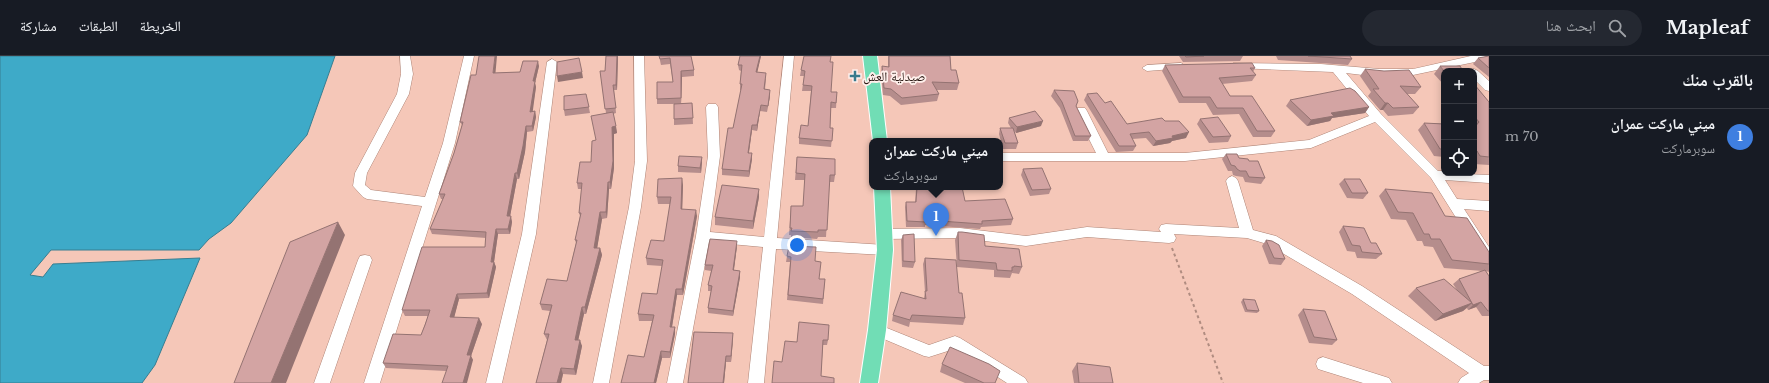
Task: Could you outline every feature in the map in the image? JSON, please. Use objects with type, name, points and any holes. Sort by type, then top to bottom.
[{"type":"main road","points":[[870,56],[882,138]]},
{"type":"main road","points":[[869,383],[877,330],[885,242],[882,190]]},
{"type":"street","points":[[405,56],[408,74],[404,94],[361,173],[359,186],[367,194],[429,202]]},
{"type":"street","points":[[372,383],[449,143],[469,56]]},
{"type":"street","points":[[600,383],[635,207],[641,161],[639,56]]},
{"type":"street","points":[[756,383],[789,56]]},
{"type":"street","points":[[1315,56],[1321,68]]},
{"type":"street","points":[[1227,65],[1321,68],[1379,72],[1413,72],[1487,56]]},
{"type":"street","points":[[494,383],[529,234],[552,62]]},
{"type":"street","points":[[1461,62],[1468,68]]},
{"type":"street","points":[[1147,68],[1191,66]]},
{"type":"street","points":[[1337,69],[1377,117],[1435,175],[1489,258]]},
{"type":"street","points":[[1477,76],[1489,86]]},
{"type":"street","points":[[675,383],[703,236],[714,156],[712,107]]},
{"type":"street","points":[[1081,111],[1104,157]]},
{"type":"street","points":[[1003,157],[1185,157],[1311,144],[1377,117]]},
{"type":"street","points":[[1435,175],[1489,179]]},
{"type":"street","points":[[1232,181],[1247,233]]},
{"type":"street","points":[[1452,203],[1489,206]]},
{"type":"street","points":[[703,236],[770,243],[885,242],[960,233],[1026,241],[1087,232],[1169,238],[1166,229],[1247,233],[1271,240],[1357,290],[1486,373]]},
{"type":"street","points":[[322,383],[365,260]]},
{"type":"street","points":[[877,330],[929,351],[955,342],[1020,383]]},
{"type":"street","points":[[1323,364],[1384,383]]},
{"type":"street","points":[[1466,383],[1486,373]]},
{"type":"path","points":[[1169,238],[1181,275],[1223,383]]},
{"type":"water","points":[[0,56],[335,56],[307,135],[231,223],[209,239],[199,250],[51,250],[30,275],[43,277],[53,264],[200,258],[155,365],[142,383],[0,383]]},
{"type":"building","points":[[479,56],[495,56],[493,73],[520,72],[523,61],[538,61],[533,81],[535,81],[530,112],[535,111],[532,126],[526,126],[517,173],[515,173],[507,216],[511,216],[508,229],[496,229],[491,262],[494,262],[487,293],[457,294],[450,317],[479,318],[467,355],[471,355],[463,383],[442,383],[448,366],[383,363],[393,334],[421,335],[425,325],[430,310],[402,310],[422,247],[485,247],[486,232],[430,229],[445,194],[439,194],[454,153],[463,122],[460,122],[471,75],[476,75]]},
{"type":"building","points":[[606,56],[617,56],[616,85],[613,85],[616,108],[605,109],[600,71],[605,71]]},
{"type":"building","points":[[659,56],[691,56],[694,70],[681,71],[681,98],[657,99],[657,82],[673,82],[670,58],[660,59]]},
{"type":"building","points":[[740,56],[760,56],[756,72],[766,73],[764,89],[770,90],[768,106],[761,105],[757,125],[752,125],[748,153],[752,153],[749,171],[722,169],[728,128],[733,128],[742,84],[740,84],[742,65],[738,65]]},
{"type":"building","points":[[804,56],[831,56],[830,62],[833,62],[831,92],[837,92],[836,103],[831,102],[830,128],[833,128],[832,141],[799,138],[801,125],[808,126],[812,86],[803,85],[805,71],[801,70]]},
{"type":"building","points":[[889,56],[950,56],[951,70],[956,70],[959,83],[932,82],[939,94],[902,98],[891,89],[884,88],[882,66],[889,67]]},
{"type":"building","points":[[1308,56],[1350,56],[1352,59]]},
{"type":"building","points":[[1489,56],[1489,68],[1478,58]]},
{"type":"building","points":[[579,58],[582,72],[557,76],[557,62]]},
{"type":"building","points":[[1252,63],[1255,68],[1250,68],[1256,75],[1219,78],[1230,96],[1252,96],[1275,131],[1257,131],[1243,108],[1217,108],[1210,97],[1183,97],[1165,65]]},
{"type":"building","points":[[1440,66],[1460,66],[1461,68],[1442,68]]},
{"type":"building","points":[[1365,69],[1384,71],[1409,70],[1421,87],[1400,86],[1419,107],[1393,108],[1388,103],[1385,103],[1373,89],[1379,89]]},
{"type":"building","points":[[1350,88],[1355,91],[1369,107],[1331,113],[1334,116],[1311,120],[1290,100]]},
{"type":"building","points":[[1477,88],[1489,102],[1489,157],[1480,156],[1477,151],[1477,124],[1479,122],[1477,120]]},
{"type":"building","points":[[1054,90],[1074,91],[1078,101],[1076,106],[1091,136],[1075,136],[1062,102]]},
{"type":"building","points":[[1097,93],[1105,103],[1111,101],[1127,124],[1162,118],[1165,121],[1179,121],[1189,132],[1172,136],[1173,138],[1156,141],[1149,132],[1130,134],[1136,146],[1119,146],[1087,94]]},
{"type":"building","points":[[586,94],[589,107],[564,110],[564,96]]},
{"type":"building","points":[[692,103],[693,118],[674,119],[674,104]]},
{"type":"building","points":[[1035,111],[1043,121],[1017,127],[1009,118]]},
{"type":"building","points":[[613,112],[616,126],[612,127],[613,161],[610,182],[608,182],[606,212],[600,212],[594,248],[600,248],[585,307],[582,307],[575,340],[580,340],[574,369],[561,368],[557,383],[536,383],[549,334],[544,334],[552,305],[540,304],[547,279],[567,281],[577,240],[575,240],[581,213],[579,213],[582,183],[577,183],[580,162],[591,162],[592,141],[596,140],[591,116]]},
{"type":"building","points":[[1218,117],[1231,136],[1213,137],[1200,119]]},
{"type":"building","points":[[1424,123],[1441,124],[1440,149]]},
{"type":"building","points":[[1000,128],[1013,128],[1018,143],[1005,143]]},
{"type":"building","points":[[1226,154],[1237,154],[1239,158],[1248,159],[1249,161],[1258,161],[1265,178],[1249,177],[1246,171],[1240,171],[1235,166],[1231,165]]},
{"type":"building","points":[[679,156],[702,157],[700,168],[678,166]]},
{"type":"building","points":[[797,157],[835,159],[835,175],[830,175],[827,230],[818,230],[818,232],[791,231],[791,206],[803,206],[805,174],[796,173]]},
{"type":"building","points":[[1042,168],[1051,189],[1032,190],[1023,169]]},
{"type":"building","points":[[682,178],[681,209],[696,210],[682,289],[676,289],[670,327],[675,327],[670,352],[661,351],[654,383],[621,383],[628,355],[644,357],[654,315],[638,314],[642,293],[657,294],[663,260],[646,258],[651,240],[664,241],[671,197],[657,197],[658,179]]},
{"type":"building","points":[[1344,179],[1360,179],[1368,193],[1352,193]]},
{"type":"building","points":[[722,185],[759,189],[753,221],[715,217]]},
{"type":"building","points":[[1385,189],[1432,193],[1445,216],[1467,218],[1489,252],[1489,264],[1452,260],[1440,239],[1431,239],[1429,234],[1424,234],[1413,213],[1398,212]]},
{"type":"building","points":[[917,190],[963,190],[965,201],[1005,199],[1013,219],[982,221],[982,224],[926,220],[926,222],[907,221],[906,202],[916,202]]},
{"type":"building","points":[[338,222],[271,383],[234,383],[290,242]]},
{"type":"building","points":[[1343,226],[1364,228],[1371,243],[1376,243],[1382,254],[1362,252],[1360,246],[1352,245]]},
{"type":"building","points":[[958,232],[984,235],[985,246],[1019,249],[1022,267],[1014,266],[1012,267],[1012,271],[997,270],[996,263],[959,260]]},
{"type":"building","points":[[914,234],[915,262],[903,261],[903,235]]},
{"type":"building","points":[[710,239],[737,241],[733,270],[740,271],[733,311],[708,308],[712,286],[708,285],[713,265],[705,265]]},
{"type":"building","points":[[1266,240],[1272,241],[1279,245],[1285,259],[1274,258]]},
{"type":"building","points":[[789,246],[816,247],[815,261],[821,262],[819,279],[825,279],[823,299],[788,295],[791,257],[787,256]]},
{"type":"building","points":[[925,258],[956,260],[959,293],[962,293],[965,318],[912,315],[910,320],[893,315],[901,292],[926,299]]},
{"type":"building","points":[[1485,270],[1489,276],[1489,311],[1481,302],[1473,305],[1459,279]]},
{"type":"building","points":[[1444,279],[1472,303],[1443,314],[1416,288]]},
{"type":"building","points":[[1243,299],[1255,300],[1259,311],[1247,310]]},
{"type":"building","points":[[1303,309],[1325,311],[1337,340],[1314,337]]},
{"type":"building","points":[[799,322],[829,325],[828,340],[823,340],[821,376],[834,378],[834,383],[772,383],[774,361],[782,362],[785,341],[797,342]]},
{"type":"building","points":[[694,332],[733,333],[731,356],[726,356],[723,383],[688,383]]},
{"type":"building","points":[[950,347],[989,364],[1000,371],[995,383],[984,383],[942,364]]},
{"type":"building","points":[[1077,363],[1110,367],[1113,383],[1079,383]]},
{"type":"place","name":"صيدلية العش","points":[[855,76]]},
{"type":"place","name":"ميني ماركت عمران","points":[[936,236]]}]
